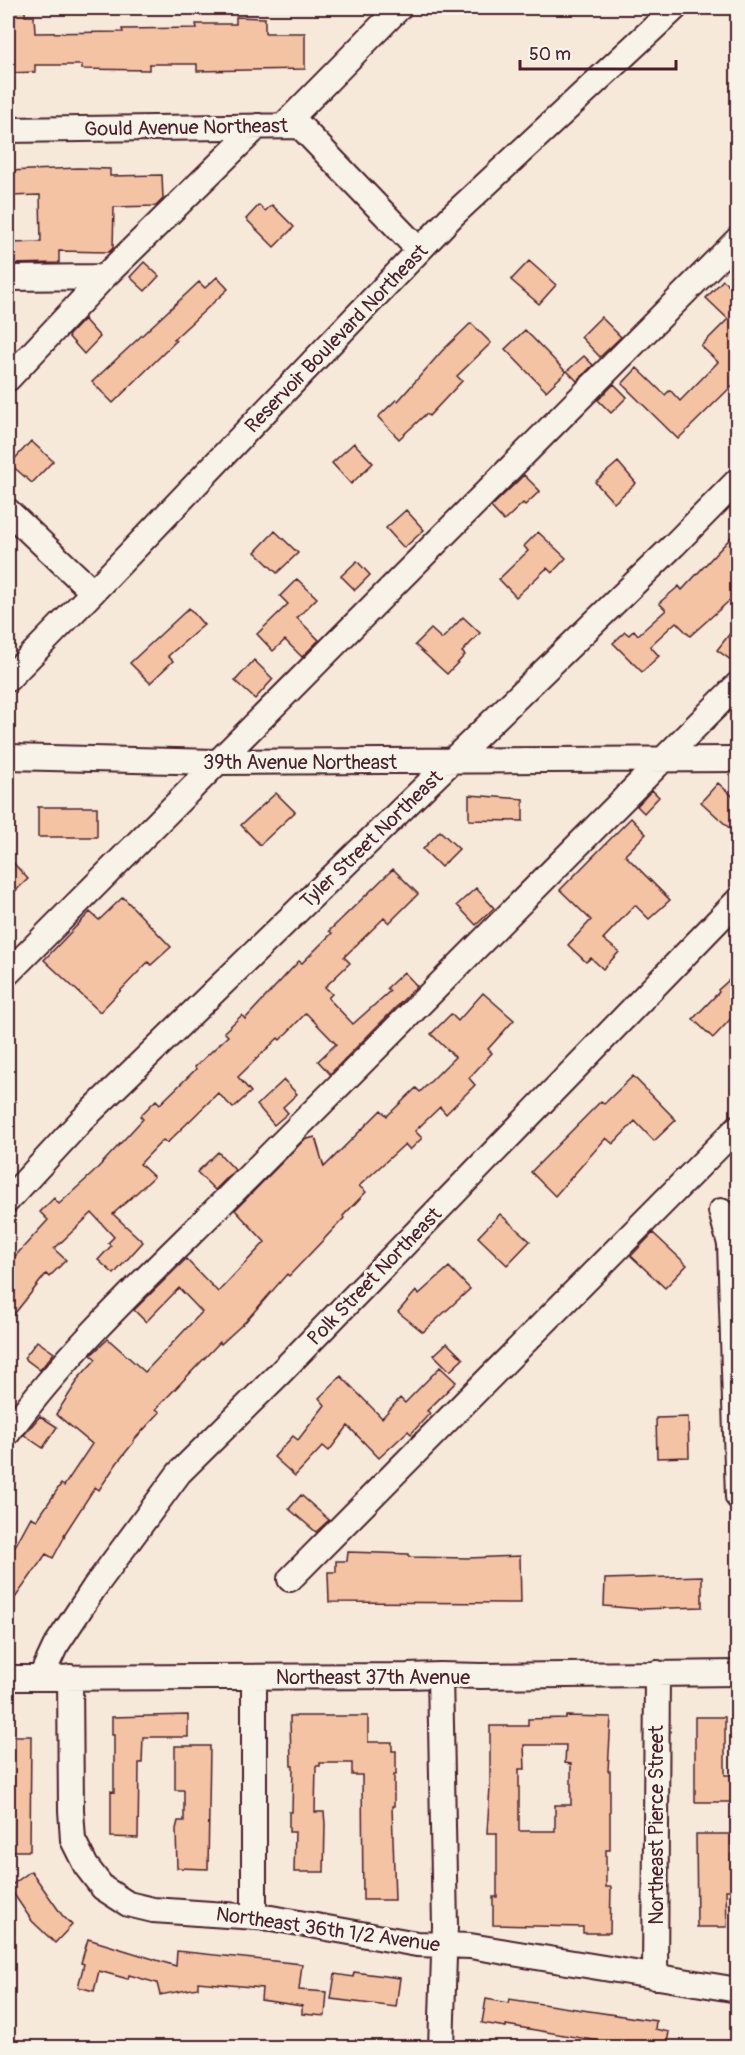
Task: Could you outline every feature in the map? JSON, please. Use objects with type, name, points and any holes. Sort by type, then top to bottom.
[{"type":"street","points":[[283,126],[399,8]]},
{"type":"street","name":"Reservoir Boulevard Northeast","points":[[8,679],[461,207],[675,8]]},
{"type":"street","points":[[8,379],[104,277],[258,126]]},
{"type":"street","name":"Gould Avenue Northeast","points":[[8,130],[300,126],[419,250]]},
{"type":"street","points":[[8,973],[738,239]]},
{"type":"street","points":[[8,278],[104,277]]},
{"type":"street","name":"Tyler Street Northeast","points":[[8,1200],[90,1113],[738,480]]},
{"type":"street","points":[[8,511],[93,592]]},
{"type":"street","points":[[8,1433],[35,1398],[141,1283],[738,684]]},
{"type":"street","name":"39th Avenue Northeast","points":[[8,758],[217,762],[738,759]]},
{"type":"street","name":"Polk Street Northeast","points":[[41,1677],[55,1647],[93,1588],[179,1473],[289,1364],[738,900]]},
{"type":"street","points":[[290,1580],[738,1126]]},
{"type":"street","points":[[721,1211],[730,1244],[738,1497]]},
{"type":"street","name":"Northeast Pierce Street","points":[[655,1977],[657,1673]]},
{"type":"street","name":"Northeast 37th Avenue","points":[[8,1678],[738,1673]]},
{"type":"street","points":[[440,1675],[444,1945],[441,2048]]},
{"type":"street","name":"Northeast 36th 1/2 Avenue","points":[[70,1677],[73,1840],[86,1866],[103,1888],[128,1904],[153,1910],[254,1916],[417,1944],[470,1946],[738,1990]]},
{"type":"street","points":[[254,1677],[254,1916]]},
{"type":"building","points":[[8,8],[25,8],[25,16],[34,16],[35,33],[197,28],[196,24],[236,24],[236,17],[265,18],[265,33],[305,33],[305,69],[197,71],[197,64],[149,64],[149,70],[82,69],[82,65],[35,65],[35,72],[8,73]]},
{"type":"building","points":[[110,169],[110,176],[162,175],[163,199],[156,206],[114,207],[113,248],[109,252],[59,251],[59,263],[8,264],[8,243],[41,242],[40,195],[8,196],[8,171]]},
{"type":"building","points":[[259,205],[265,211],[272,205],[294,227],[274,247],[246,219]]},
{"type":"building","points":[[529,261],[556,285],[539,304],[511,280]]},
{"type":"building","points":[[144,262],[159,276],[145,291],[130,277]]},
{"type":"building","points":[[217,277],[228,289],[174,339],[176,341],[113,403],[92,382],[199,282],[205,288]]},
{"type":"building","points":[[723,280],[738,293],[738,380],[678,439],[622,384],[637,368],[665,395],[670,390],[680,401],[718,362],[701,346],[728,319],[706,298]]},
{"type":"building","points":[[601,317],[621,337],[600,357],[581,337]]},
{"type":"building","points":[[84,319],[100,337],[84,354],[68,336]]},
{"type":"building","points":[[471,323],[491,343],[457,376],[462,381],[429,416],[426,414],[399,439],[378,417],[396,400],[398,401],[442,351]]},
{"type":"building","points":[[525,330],[566,372],[546,391],[505,349]]},
{"type":"building","points":[[584,356],[593,365],[577,381],[567,371]]},
{"type":"building","points":[[614,384],[627,397],[611,413],[598,400]]},
{"type":"building","points":[[31,441],[53,461],[32,483],[10,464]]},
{"type":"building","points":[[354,443],[373,463],[351,484],[332,463]]},
{"type":"building","points":[[618,462],[636,483],[614,503],[595,482]]},
{"type":"building","points":[[524,475],[540,491],[504,521],[491,507]]},
{"type":"building","points":[[406,510],[424,530],[404,548],[386,528]]},
{"type":"building","points":[[738,530],[738,593],[690,636],[676,622],[650,646],[659,656],[642,672],[613,643],[625,632],[629,635],[634,630],[638,635],[666,610],[659,603],[679,586],[682,590]]},
{"type":"building","points":[[275,531],[298,553],[277,573],[255,552]]},
{"type":"building","points":[[538,532],[566,558],[552,573],[547,568],[516,597],[499,579],[528,551],[524,546]]},
{"type":"building","points":[[357,561],[370,575],[355,590],[341,576]]},
{"type":"building","points":[[297,579],[317,598],[297,618],[319,640],[302,657],[285,640],[273,651],[257,634],[288,604],[280,596]]},
{"type":"building","points":[[189,608],[204,625],[168,656],[173,661],[150,683],[130,663]]},
{"type":"building","points":[[463,617],[480,633],[462,652],[465,655],[447,674],[415,645],[431,629],[442,639]]},
{"type":"building","points":[[738,623],[738,665],[717,650]]},
{"type":"building","points":[[254,660],[273,679],[255,699],[235,681]]},
{"type":"building","points":[[718,783],[738,801],[738,836],[701,802]]},
{"type":"building","points":[[652,790],[659,797],[644,813],[637,806]]},
{"type":"building","points":[[276,793],[295,812],[260,845],[241,825]]},
{"type":"building","points":[[469,795],[523,799],[523,821],[469,820]]},
{"type":"building","points":[[38,807],[97,807],[97,837],[38,837]]},
{"type":"building","points":[[631,818],[646,834],[625,855],[670,900],[649,919],[635,905],[603,939],[619,952],[603,969],[591,958],[586,962],[568,945],[591,920],[560,890]]},
{"type":"building","points":[[440,831],[459,849],[441,867],[423,849]]},
{"type":"building","points":[[8,857],[28,879],[8,898]]},
{"type":"building","points":[[393,869],[418,894],[389,923],[384,918],[344,957],[350,963],[325,987],[332,994],[328,998],[353,1024],[390,991],[387,988],[404,972],[417,986],[330,1074],[318,1061],[336,1044],[306,1013],[280,1040],[278,1038],[238,1077],[251,1092],[233,1108],[218,1093],[167,1143],[163,1140],[140,1164],[154,1177],[113,1214],[143,1242],[114,1274],[98,1260],[111,1246],[108,1243],[114,1237],[92,1213],[54,1249],[66,1260],[49,1277],[46,1274],[8,1322],[8,1264],[48,1220],[40,1212],[54,1198],[59,1204],[93,1173],[143,1119],[140,1116],[156,1100],[160,1104],[196,1069],[195,1067],[228,1036],[224,1032],[242,1015],[245,1019],[299,961],[302,963],[332,933],[329,931]]},
{"type":"building","points":[[476,888],[494,908],[476,925],[457,905]]},
{"type":"building","points":[[123,897],[171,947],[151,965],[148,962],[100,1012],[44,960],[90,912],[99,920]]},
{"type":"building","points":[[738,972],[738,1011],[713,1038],[693,1019],[719,992],[718,990]]},
{"type":"building","points":[[483,993],[514,1020],[488,1049],[492,1053],[469,1078],[475,1085],[446,1114],[440,1107],[415,1131],[422,1138],[410,1150],[405,1144],[359,1186],[366,1192],[343,1216],[344,1218],[289,1276],[287,1274],[246,1321],[221,1344],[220,1342],[156,1409],[160,1412],[133,1441],[99,1490],[95,1487],[64,1535],[53,1558],[46,1554],[8,1608],[8,1543],[14,1548],[31,1517],[37,1520],[61,1484],[64,1486],[92,1444],[56,1414],[76,1381],[96,1359],[91,1355],[108,1339],[145,1372],[202,1312],[179,1288],[146,1322],[134,1310],[186,1259],[218,1292],[265,1242],[235,1210],[304,1140],[315,1137],[324,1167],[381,1110],[387,1116],[416,1088],[420,1092],[455,1057],[431,1034],[451,1014],[458,1021]]},
{"type":"building","points":[[633,1076],[676,1120],[654,1141],[635,1121],[613,1144],[606,1138],[555,1196],[531,1172],[601,1101],[604,1104]]},
{"type":"building","points":[[284,1080],[297,1094],[283,1107],[288,1113],[274,1125],[257,1105]]},
{"type":"building","points":[[218,1152],[235,1170],[215,1190],[197,1172]]},
{"type":"building","points":[[500,1214],[530,1241],[507,1265],[478,1237]]},
{"type":"building","points":[[653,1233],[687,1265],[665,1288],[631,1256]]},
{"type":"building","points":[[449,1267],[470,1289],[423,1332],[398,1312],[416,1291],[419,1294]]},
{"type":"building","points":[[37,1341],[54,1353],[40,1370],[24,1358]]},
{"type":"building","points":[[447,1343],[463,1359],[450,1371],[434,1355]]},
{"type":"building","points":[[440,1367],[456,1382],[427,1411],[430,1413],[411,1434],[408,1431],[379,1458],[348,1426],[329,1451],[323,1446],[295,1476],[274,1457],[293,1436],[298,1440],[325,1405],[319,1398],[341,1376],[382,1418],[400,1398],[405,1403]]},
{"type":"building","points":[[40,1416],[57,1427],[43,1448],[24,1435]]},
{"type":"building","points":[[688,1417],[689,1457],[657,1458],[656,1418]]},
{"type":"building","points":[[301,1495],[329,1520],[316,1532],[289,1509]]},
{"type":"building","points":[[348,1552],[409,1554],[409,1557],[520,1556],[521,1603],[329,1602],[328,1572],[336,1572],[336,1561],[347,1561]]},
{"type":"building","points":[[702,1576],[702,1607],[641,1609],[604,1606],[605,1579]]},
{"type":"building","points":[[188,1715],[188,1737],[143,1737],[142,1763],[139,1763],[138,1838],[111,1837],[111,1791],[114,1792],[112,1717]]},
{"type":"building","points":[[290,1716],[368,1716],[368,1742],[392,1742],[392,1751],[396,1751],[394,1806],[392,1806],[395,1900],[363,1900],[362,1775],[352,1775],[352,1763],[320,1763],[320,1766],[316,1766],[315,1812],[324,1812],[325,1824],[324,1872],[294,1872],[295,1832],[289,1832],[293,1766],[291,1766]]},
{"type":"building","points":[[566,1716],[611,1717],[608,1771],[610,1771],[610,1850],[606,1850],[606,1887],[611,1887],[610,1933],[583,1933],[583,1927],[493,1925],[493,1897],[497,1897],[497,1833],[487,1833],[490,1726],[528,1726],[528,1719],[566,1718]],"holes":[[[524,1745],[566,1745],[565,1763],[571,1764],[571,1805],[555,1805],[555,1831],[519,1831],[519,1769],[525,1769]]]},
{"type":"building","points":[[695,1717],[725,1717],[725,1775],[736,1775],[736,1802],[695,1802]]},
{"type":"building","points":[[8,1736],[31,1736],[30,1851],[8,1851]]},
{"type":"building","points":[[175,1746],[210,1746],[208,1869],[177,1868],[176,1829],[178,1821],[184,1821],[184,1790],[175,1790]]},
{"type":"building","points":[[696,1834],[732,1834],[731,1890],[726,1890],[727,1927],[697,1927]]},
{"type":"building","points":[[31,1871],[62,1915],[72,1925],[55,1943],[32,1921],[9,1887]]},
{"type":"building","points":[[88,1939],[176,1966],[177,1951],[302,1964],[299,1990],[327,1992],[325,2016],[302,2014],[302,2006],[261,2000],[262,1988],[198,1982],[198,1988],[160,1995],[157,1983],[129,1975],[128,1979],[99,1971],[94,1991],[78,1987],[84,1964],[81,1963]]},
{"type":"building","points":[[354,1972],[400,1978],[396,2007],[331,1999],[335,1974],[353,1977]]},
{"type":"building","points":[[486,1999],[508,2003],[509,1999],[656,2021],[655,2029],[669,2032],[666,2048],[598,2048],[599,2041],[482,2023]]}]
